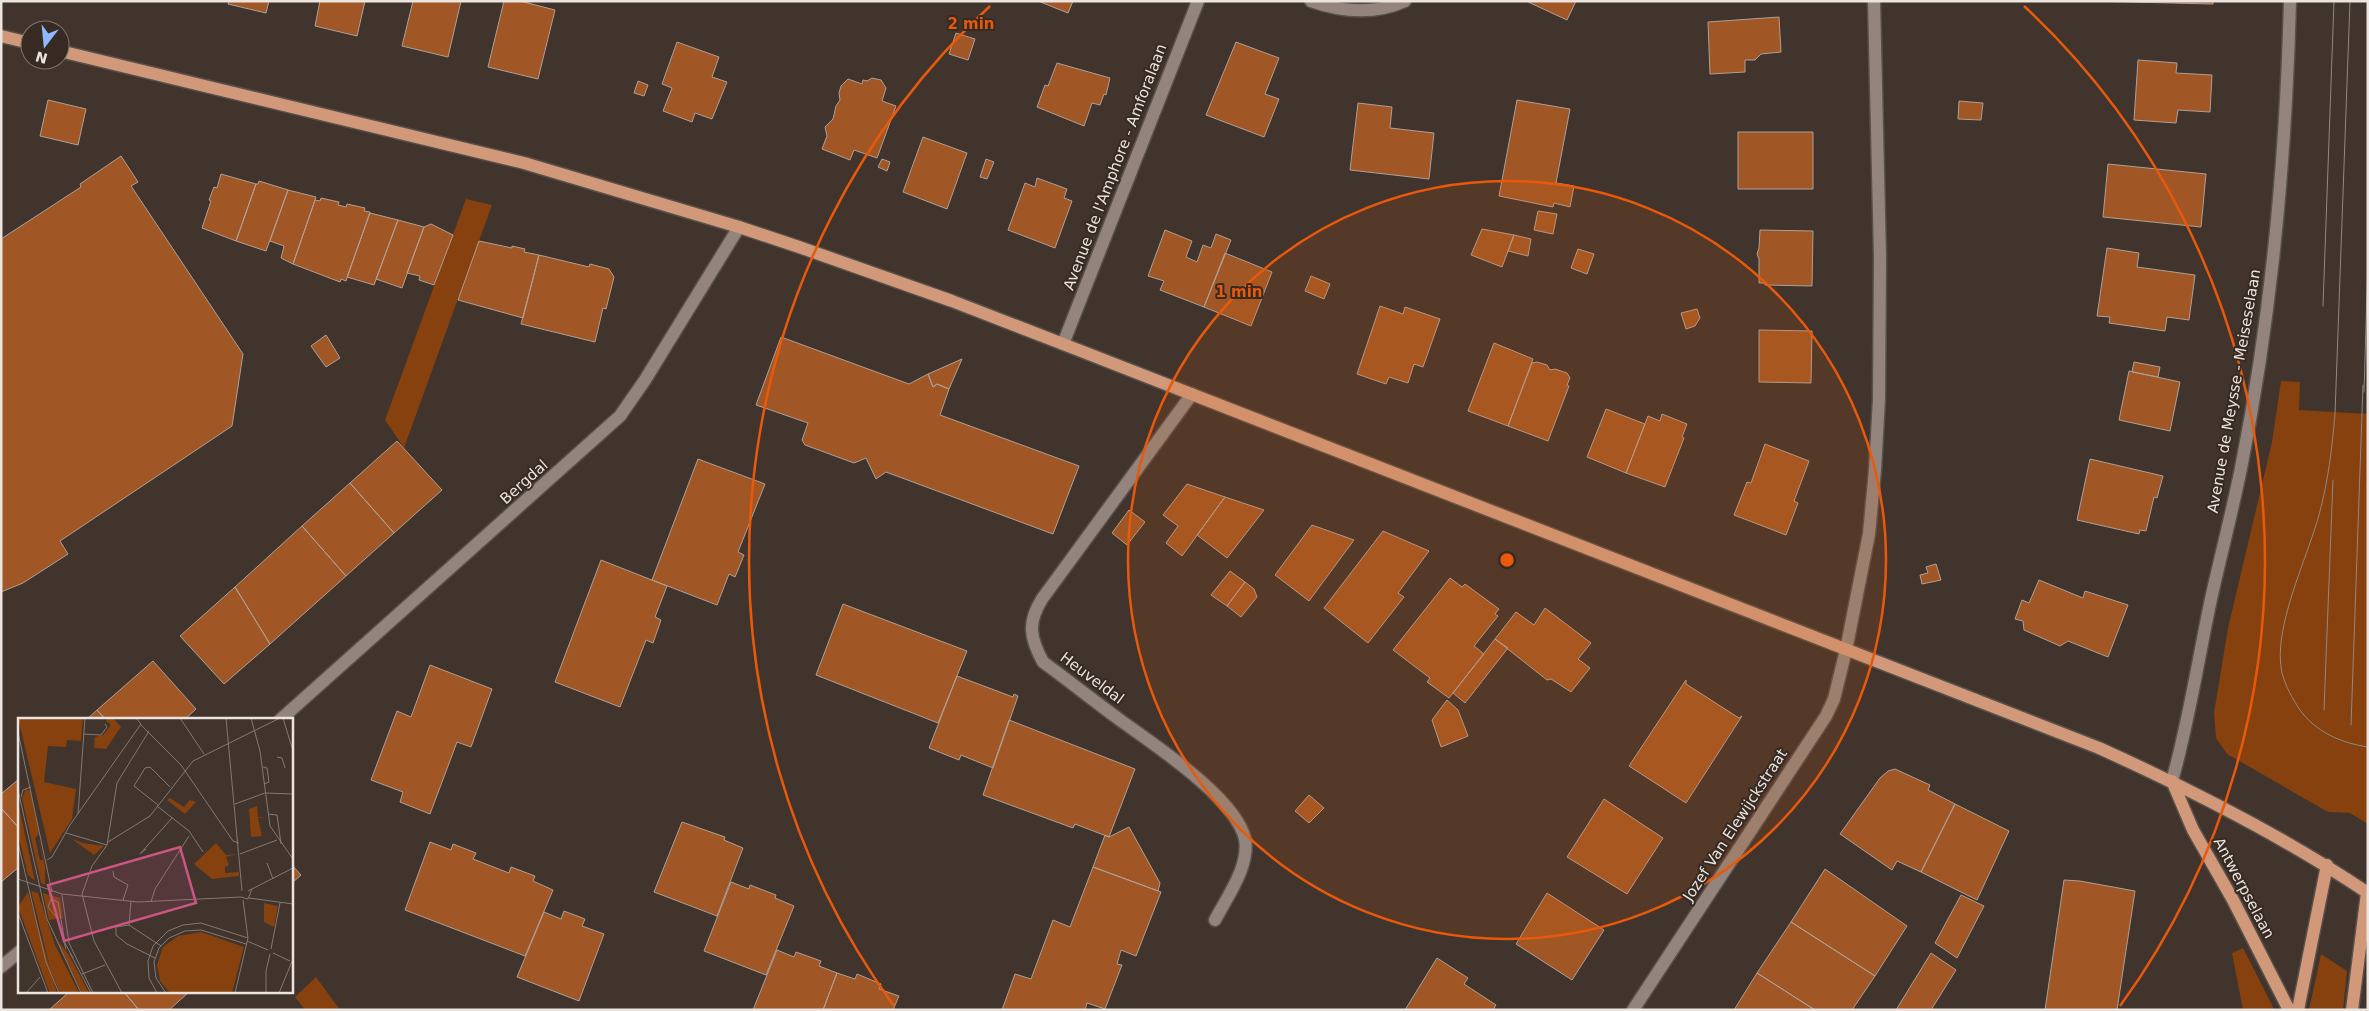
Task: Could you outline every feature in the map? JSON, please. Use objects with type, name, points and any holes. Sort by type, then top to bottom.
[{"type":"main road","points":[[1,36],[20,41]]},
{"type":"main road","points":[[70,53],[524,164],[739,227],[943,298],[2094,746],[2172,781],[2296,846],[2368,893],[2352,1010]]},
{"type":"main road","name":"Antwerpselaan","points":[[2172,781],[2194,830],[2233,900],[2289,1010]]},
{"type":"main road","points":[[2298,1010],[2327,865]]},
{"type":"street","name":"Avenue de l'Amphore - Amforalaan","points":[[1063,344],[1198,1]]},
{"type":"street","points":[[1311,1],[1354,11],[1381,9],[1405,1]]},
{"type":"street","name":"Jozef Van Elewijckstraat","points":[[1633,1010],[1826,716],[1834,699],[1846,650],[1869,534],[1879,399],[1880,257],[1874,1]]},
{"type":"street","name":"Avenue de Meysse - Meiseselaan","points":[[2172,781],[2186,734],[2202,640],[2242,462],[2260,354],[2282,162],[2290,1]]},
{"type":"street","name":"Bergdal","points":[[282,718],[620,416],[645,380],[739,227]]},
{"type":"street","name":"Heuveldal","points":[[1192,394],[1042,599],[1034,612],[1031,628],[1034,645],[1043,662],[1194,775],[1230,811],[1240,824],[1245,840],[1245,856],[1215,920]]},
{"type":"street","points":[[1,967],[18,953]]},
{"type":"shaded area","points":[[466,199],[492,205],[404,448],[385,420]]},
{"type":"shaded area","points":[[2281,381],[2300,382],[2299,410],[2368,414],[2368,824],[2350,813],[2328,812],[2227,754],[2216,738],[2214,713],[2228,628],[2272,442]]},
{"type":"shaded area","points":[[2243,948],[2274,1010],[2243,1010],[2232,953]]},
{"type":"shaded area","points":[[2321,954],[2347,971],[2343,1010],[2309,1010]]},
{"type":"shaded area","points":[[316,977],[340,1010],[305,1010],[295,997]]},
{"type":"building","points":[[229,1],[269,1],[266,13],[228,4]]},
{"type":"building","points":[[320,1],[365,1],[357,36],[315,26]]},
{"type":"building","points":[[413,1],[461,1],[448,57],[402,46]]},
{"type":"building","points":[[504,1],[520,1],[555,10],[538,79],[488,67]]},
{"type":"building","points":[[1038,1],[1073,1],[1068,13]]},
{"type":"building","points":[[1526,1],[1576,1],[1567,20]]},
{"type":"building","points":[[2088,1],[2213,1],[2213,4]]},
{"type":"building","points":[[1779,17],[1781,52],[1761,54],[1755,60],[1745,60],[1745,72],[1710,74],[1708,22]]},
{"type":"building","points":[[956,33],[975,39],[968,60],[949,54]]},
{"type":"building","points":[[677,42],[719,57],[712,77],[727,82],[712,119],[695,113],[692,122],[663,111],[672,88],[662,84]]},
{"type":"building","points":[[1236,42],[1279,58],[1265,94],[1279,99],[1264,137],[1206,115]]},
{"type":"building","points":[[2138,60],[2177,63],[2176,73],[2212,75],[2210,112],[2178,110],[2176,123],[2134,120]]},
{"type":"building","points":[[1057,63],[1110,78],[1106,95],[1104,94],[1100,105],[1092,103],[1084,126],[1037,107],[1045,85],[1048,86]]},
{"type":"building","points":[[872,78],[881,80],[886,88],[882,101],[896,106],[877,158],[854,150],[850,160],[822,149],[827,136],[825,127],[833,119],[836,106],[840,100],[841,86],[848,79],[862,84],[863,80],[867,81]]},
{"type":"building","points":[[638,81],[648,85],[644,96],[634,93]]},
{"type":"building","points":[[48,100],[86,109],[78,145],[40,136]]},
{"type":"building","points":[[1517,100],[1570,109],[1556,183],[1574,186],[1570,207],[1554,203],[1553,207],[1499,196]]},
{"type":"building","points":[[1959,101],[1983,103],[1981,120],[1958,119]]},
{"type":"building","points":[[1358,103],[1392,107],[1390,128],[1434,133],[1429,179],[1350,170]]},
{"type":"building","points":[[1738,132],[1813,132],[1813,189],[1738,189]]},
{"type":"building","points":[[923,137],[967,153],[947,209],[903,192]]},
{"type":"building","points":[[121,156],[138,182],[131,186],[243,354],[232,426],[60,541],[68,554],[23,583],[1,592],[1,239],[81,187],[80,184]]},
{"type":"building","points":[[882,159],[890,162],[887,171],[878,167]]},
{"type":"building","points":[[986,159],[994,162],[987,179],[980,177]]},
{"type":"building","points":[[2108,164],[2206,174],[2201,227],[2103,217]]},
{"type":"building","points":[[221,174],[256,184],[236,241],[202,228],[211,201],[209,200],[214,187],[217,188]]},
{"type":"building","points":[[1037,178],[1067,189],[1064,198],[1072,201],[1055,248],[1008,230],[1025,183],[1035,187]]},
{"type":"building","points":[[259,181],[288,190],[266,251],[236,241],[256,184]]},
{"type":"building","points":[[288,190],[316,197],[293,264],[281,258],[284,246],[270,241]]},
{"type":"building","points":[[321,198],[339,202],[338,205],[346,207],[347,204],[365,208],[364,211],[370,212],[346,281],[341,279],[340,282],[293,264],[315,200],[320,201]]},
{"type":"building","points":[[1538,211],[1557,214],[1553,234],[1534,230]]},
{"type":"building","points":[[370,213],[398,220],[374,285],[347,277]]},
{"type":"building","points":[[398,220],[424,227],[402,288],[376,279]]},
{"type":"building","points":[[431,224],[453,235],[434,285],[419,280],[420,276],[407,273],[424,227]]},
{"type":"building","points":[[1482,229],[1514,235],[1502,267],[1471,255]]},
{"type":"building","points":[[1165,230],[1192,241],[1186,257],[1197,262],[1203,245],[1211,248],[1216,234],[1231,240],[1204,307],[1160,290],[1164,281],[1148,276]]},
{"type":"building","points":[[1760,230],[1813,231],[1812,286],[1765,285],[1765,283],[1759,283],[1759,259],[1757,254]]},
{"type":"building","points":[[1514,235],[1531,239],[1528,256],[1508,251]]},
{"type":"building","points":[[479,241],[525,249],[524,252],[539,255],[523,318],[458,300]]},
{"type":"building","points":[[2107,248],[2139,253],[2137,267],[2195,275],[2189,320],[2167,317],[2165,331],[2109,323],[2110,317],[2097,316]]},
{"type":"building","points":[[1578,249],[1594,254],[1587,274],[1571,268]]},
{"type":"building","points":[[1225,253],[1272,272],[1251,326],[1204,307]]},
{"type":"building","points":[[539,255],[589,267],[590,264],[609,269],[614,277],[606,309],[603,308],[595,342],[521,324]]},
{"type":"building","points":[[1311,276],[1330,284],[1324,299],[1305,291]]},
{"type":"building","points":[[1380,306],[1403,314],[1405,307],[1440,319],[1423,367],[1414,364],[1408,383],[1389,377],[1386,384],[1357,374]]},
{"type":"building","points":[[1697,309],[1700,318],[1695,326],[1686,329],[1681,313]]},
{"type":"building","points":[[1759,330],[1812,331],[1811,383],[1759,382]]},
{"type":"building","points":[[326,335],[340,358],[326,367],[311,346]]},
{"type":"building","points":[[781,337],[909,384],[928,374],[933,387],[937,384],[949,389],[940,415],[1079,466],[1053,534],[886,472],[876,479],[866,458],[854,463],[805,445],[802,440],[808,423],[756,405]]},
{"type":"building","points":[[1494,343],[1533,359],[1508,426],[1468,411]]},
{"type":"building","points":[[962,359],[949,389],[937,384],[933,387],[928,374]]},
{"type":"building","points":[[1537,362],[1547,365],[1550,370],[1555,369],[1567,373],[1570,378],[1567,385],[1569,386],[1548,441],[1508,426],[1532,363]]},
{"type":"building","points":[[2134,362],[2160,367],[2158,377],[2132,372]]},
{"type":"building","points":[[2129,371],[2180,382],[2170,431],[2119,420]]},
{"type":"building","points":[[1606,409],[1645,424],[1626,473],[1587,457]]},
{"type":"building","points":[[1662,414],[1687,424],[1682,437],[1684,438],[1665,487],[1626,473],[1648,416],[1660,421]]},
{"type":"building","points":[[397,441],[442,490],[394,533],[350,483]]},
{"type":"building","points":[[1765,444],[1809,461],[1794,501],[1798,503],[1786,535],[1734,515],[1747,482],[1751,483]]},
{"type":"building","points":[[698,459],[765,484],[738,552],[744,555],[735,577],[729,574],[717,605],[652,580]]},
{"type":"building","points":[[2090,459],[2163,476],[2157,498],[2154,497],[2146,531],[2140,530],[2139,534],[2077,520]]},
{"type":"building","points":[[350,483],[394,533],[346,576],[302,526]]},
{"type":"building","points":[[1187,484],[1225,497],[1182,556],[1166,543],[1178,526],[1163,515]]},
{"type":"building","points":[[1225,497],[1264,510],[1227,558],[1197,535]]},
{"type":"building","points":[[1129,510],[1145,522],[1127,545],[1112,533]]},
{"type":"building","points":[[1312,525],[1354,540],[1309,601],[1275,575]]},
{"type":"building","points":[[302,526],[346,576],[270,644],[235,587]]},
{"type":"building","points":[[1383,531],[1429,551],[1398,593],[1404,597],[1368,643],[1324,608]]},
{"type":"building","points":[[601,560],[667,586],[655,617],[661,620],[653,643],[646,640],[620,707],[555,682]]},
{"type":"building","points":[[1936,564],[1941,580],[1922,584],[1920,575],[1928,573],[1926,567]]},
{"type":"building","points":[[1230,571],[1245,582],[1227,606],[1211,595]]},
{"type":"building","points":[[1450,578],[1462,587],[1465,584],[1499,609],[1495,614],[1498,616],[1474,646],[1484,654],[1449,698],[1427,682],[1430,678],[1393,650]]},
{"type":"building","points":[[2039,580],[2083,598],[2085,591],[2128,605],[2108,657],[2068,641],[2060,646],[2024,630],[2023,621],[2015,619],[2022,600],[2029,603]]},
{"type":"building","points":[[1245,582],[1254,589],[1257,597],[1241,617],[1227,606]]},
{"type":"building","points":[[235,587],[270,644],[224,684],[180,636]]},
{"type":"building","points":[[843,604],[967,651],[938,723],[816,675]]},
{"type":"building","points":[[1545,608],[1591,643],[1578,659],[1590,668],[1571,692],[1551,679],[1547,680],[1495,639],[1516,612],[1534,625]]},
{"type":"building","points":[[1495,639],[1508,648],[1465,703],[1453,693]]},
{"type":"building","points":[[153,661],[196,709],[186,718],[104,718],[97,710]]},
{"type":"building","points":[[430,665],[492,689],[471,747],[457,742],[430,814],[400,802],[403,792],[371,780],[397,711],[411,717]]},
{"type":"building","points":[[957,676],[1013,697],[1014,694],[1018,696],[993,768],[961,755],[959,760],[929,748]]},
{"type":"building","points":[[1686,680],[1686,684],[1739,718],[1742,716],[1686,803],[1629,766]]},
{"type":"building","points":[[1447,700],[1458,710],[1468,736],[1441,747],[1432,720]]},
{"type":"building","points":[[97,710],[104,718],[88,718]]},
{"type":"building","points":[[1009,720],[1135,769],[1109,837],[1075,824],[1073,828],[983,795]]},
{"type":"building","points":[[1895,769],[1930,785],[1928,790],[1955,804],[1921,872],[1897,861],[1892,870],[1840,834],[1880,778],[1888,771]]},
{"type":"building","points":[[18,780],[18,827],[1,808],[1,794]]},
{"type":"building","points":[[1309,795],[1324,808],[1309,823],[1295,811]]},
{"type":"building","points":[[1604,799],[1663,838],[1627,894],[1567,857]]},
{"type":"building","points":[[1955,804],[2009,831],[1977,900],[1921,872]]},
{"type":"building","points":[[1,808],[18,827],[18,868],[1,882]]},
{"type":"building","points":[[682,822],[725,837],[724,840],[743,848],[717,916],[654,892]]},
{"type":"building","points":[[1129,827],[1160,883],[1158,891],[1093,867],[1105,835],[1109,837]]},
{"type":"building","points":[[430,842],[451,850],[453,844],[476,853],[473,859],[509,873],[511,867],[535,876],[533,881],[553,890],[525,956],[405,910]]},
{"type":"building","points":[[292,865],[301,875],[292,883]]},
{"type":"building","points":[[1093,867],[1161,892],[1136,956],[1121,950],[1117,964],[1122,965],[1105,1009],[1087,1003],[1085,1010],[1002,1010],[1015,974],[1031,979],[1053,920],[1070,927]]},
{"type":"building","points":[[1825,869],[1907,926],[1875,976],[1791,922]]},
{"type":"building","points":[[2064,880],[2135,891],[2117,1010],[2045,1010]]},
{"type":"building","points":[[731,882],[749,889],[750,885],[776,895],[775,898],[794,906],[766,975],[704,951]]},
{"type":"building","points":[[1547,893],[1604,930],[1572,980],[1516,944]]},
{"type":"building","points":[[1961,895],[1984,906],[1957,958],[1935,943]]},
{"type":"building","points":[[564,911],[585,919],[582,926],[604,934],[579,1001],[517,977],[544,912],[561,919]]},
{"type":"building","points":[[1791,922],[1875,976],[1852,1010],[1815,1010],[1757,973]]},
{"type":"building","points":[[777,950],[794,957],[796,952],[821,961],[819,966],[837,973],[823,1010],[753,1010]]},
{"type":"building","points":[[1931,953],[1956,970],[1931,1010],[1896,1010]]},
{"type":"building","points":[[1437,958],[1468,978],[1464,984],[1496,1005],[1493,1010],[1405,1010]]},
{"type":"building","points":[[837,973],[855,979],[857,974],[881,984],[879,989],[899,996],[893,1010],[823,1010]]},
{"type":"building","points":[[1757,973],[1815,1010],[1734,1010]]},
{"type":"building","points":[[67,994],[126,994],[139,1010],[49,1010]]},
{"type":"building","points":[[126,994],[187,994],[169,1010],[139,1010]]},
{"type":"tram line","points":[[2323,306],[2334,1]]},
{"type":"tram line","points":[[2350,1],[2335,414],[2322,503],[2314,533],[2286,615],[2280,655],[2282,673],[2287,688],[2306,718],[2330,735],[2348,743],[2368,747]]},
{"type":"tram line","points":[[2364,392],[2368,257]]},
{"type":"tram line","points":[[2351,725],[2363,385]]},
{"type":"tram line","points":[[2324,710],[2333,480]]}]
